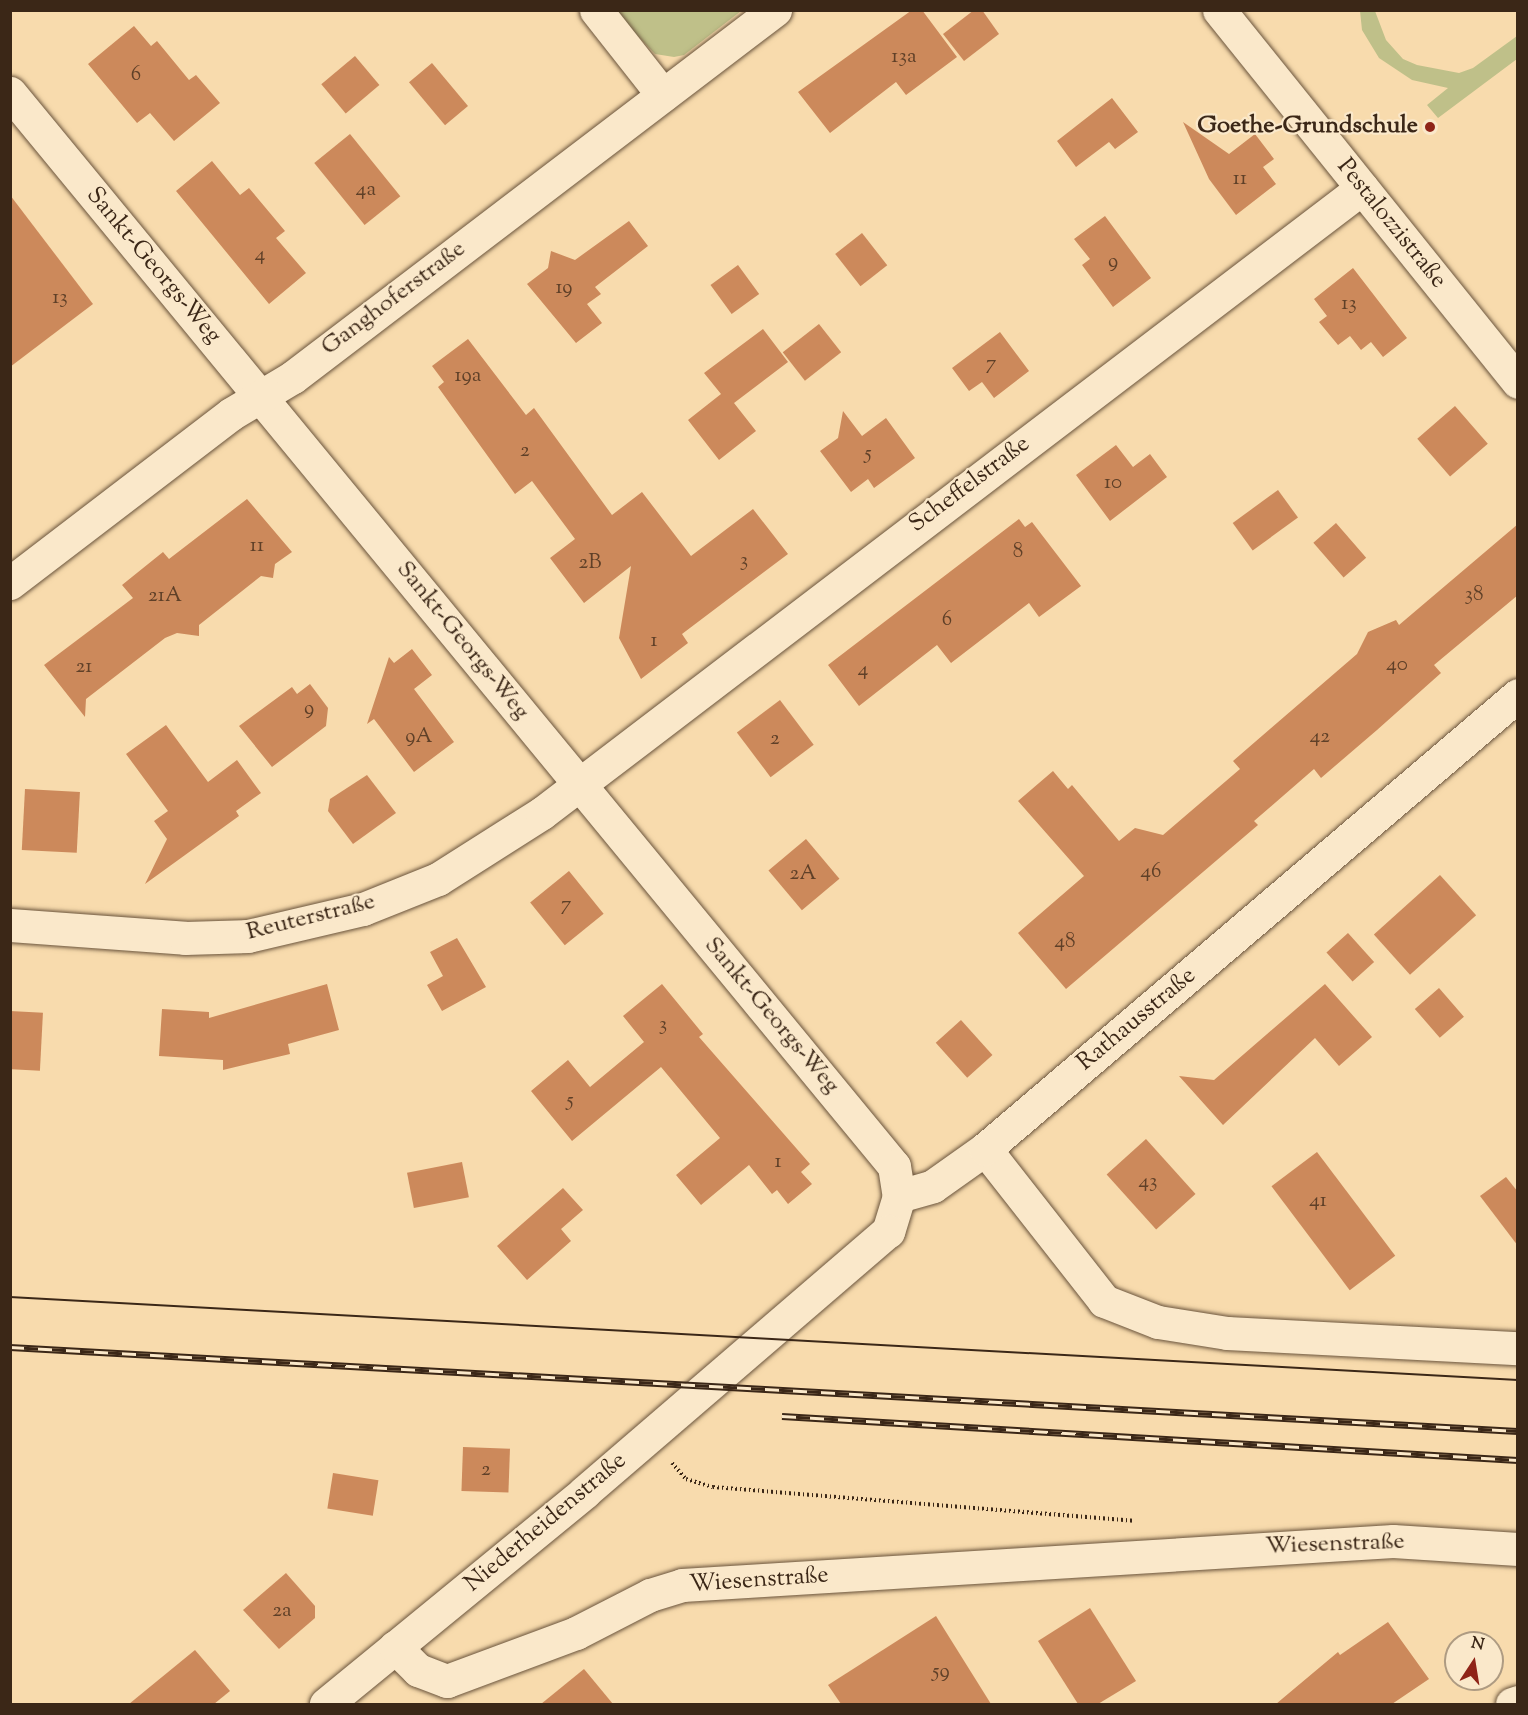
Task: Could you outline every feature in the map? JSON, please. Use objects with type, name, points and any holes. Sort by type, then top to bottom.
[{"type":"street","points":[[596,10],[663,95]]},
{"type":"street","name":"Ganghoferstraße","points":[[10,583],[231,414],[263,399],[775,10]]},
{"type":"street","name":"Pestalozzistraße","points":[[1220,10],[1518,382]]},
{"type":"street","name":"Sankt-Georgs-Weg","points":[[10,93],[894,1166],[899,1196]]},
{"type":"street","name":"Scheffelstraße","points":[[578,783],[1362,188]]},
{"type":"street","name":"Rathausstraße","points":[[899,1196],[933,1186],[985,1149],[1518,695]]},
{"type":"street","name":"Reuterstraße","points":[[10,925],[185,938],[248,936],[363,909],[438,879],[492,848],[578,783]]},
{"type":"street","points":[[985,1149],[1104,1301],[1158,1322],[1227,1333],[1518,1348]]},
{"type":"street","name":"Niederheidenstraße","points":[[326,1704],[650,1437],[765,1340],[888,1231],[899,1196]]},
{"type":"street","name":"Wiesenstraße","points":[[395,1647],[418,1670],[447,1681],[576,1634],[650,1595],[682,1585],[1394,1541],[1518,1549]]},
{"type":"street","points":[[1512,1704],[1518,1702]]},
{"type":"path","points":[[650,1437],[686,1479],[714,1487],[1128,1517],[1149,1530],[1153,1555]]},
{"type":"green space","points":[[614,11],[741,11],[684,55],[674,57],[655,54]]},
{"type":"green space","points":[[1360,11],[1375,11],[1386,40],[1403,59],[1417,65],[1459,73],[1473,68],[1517,36],[1517,59],[1438,118],[1427,105],[1448,88],[1412,80],[1379,58],[1362,30]]},
{"type":"building","points":[[912,10],[922,10],[957,57],[906,95],[896,82],[830,133],[798,92]]},
{"type":"building","points":[[974,10],[982,10],[999,34],[964,61],[943,34]]},
{"type":"building","points":[[134,26],[151,46],[157,41],[189,80],[196,75],[220,103],[174,141],[150,113],[137,123],[88,64]]},
{"type":"building","points":[[355,56],[379,85],[346,113],[321,84]]},
{"type":"building","points":[[432,63],[468,106],[445,125],[409,82]]},
{"type":"building","points":[[1112,98],[1138,132],[1115,149],[1109,142],[1076,167],[1057,141]]},
{"type":"building","points":[[1183,122],[1229,154],[1255,134],[1274,159],[1263,167],[1276,184],[1236,215],[1209,179]]},
{"type":"building","points":[[350,134],[400,196],[365,225],[314,163]]},
{"type":"building","points":[[212,161],[240,195],[249,188],[285,231],[276,238],[306,273],[269,304],[176,191]]},
{"type":"building","points":[[10,195],[93,304],[10,367]]},
{"type":"building","points":[[1105,216],[1151,278],[1113,307],[1082,265],[1090,259],[1074,239]]},
{"type":"building","points":[[629,221],[648,246],[595,287],[601,294],[587,304],[602,323],[576,343],[527,284],[548,268],[551,251],[575,260]]},
{"type":"building","points":[[862,233],[887,265],[860,286],[835,254]]},
{"type":"building","points":[[738,265],[759,294],[732,314],[710,285]]},
{"type":"building","points":[[1353,268],[1407,338],[1383,357],[1371,342],[1361,350],[1350,336],[1338,345],[1319,322],[1327,316],[1314,299]]},
{"type":"building","points":[[819,324],[841,352],[805,381],[783,352]]},
{"type":"building","points":[[763,329],[788,362],[734,403],[756,431],[719,460],[688,420],[721,394],[704,373]]},
{"type":"building","points":[[1000,332],[1029,371],[994,398],[982,382],[969,391],[952,368]]},
{"type":"building","points":[[468,339],[526,415],[534,408],[612,515],[642,492],[691,556],[753,509],[788,554],[682,634],[688,643],[641,679],[619,638],[631,566],[584,603],[550,558],[575,539],[532,481],[515,494],[438,387],[444,382],[432,366]]},
{"type":"building","points":[[1455,406],[1488,444],[1450,477],[1417,439]]},
{"type":"building","points":[[843,411],[862,436],[886,418],[915,458],[874,488],[868,479],[851,492],[820,451],[838,438]]},
{"type":"building","points":[[1116,445],[1133,467],[1150,454],[1167,477],[1110,521],[1076,475]]},
{"type":"building","points":[[1278,490],[1298,518],[1253,550],[1233,523]]},
{"type":"building","points":[[247,499],[292,552],[275,564],[273,578],[261,576],[199,625],[199,636],[177,633],[165,638],[86,699],[85,717],[44,665],[133,598],[122,585],[163,552],[169,559]]},
{"type":"building","points":[[1019,519],[1025,527],[1032,522],[1081,586],[1039,617],[1029,603],[951,663],[937,645],[859,706],[828,665]]},
{"type":"building","points":[[1336,523],[1366,558],[1344,577],[1313,543]]},
{"type":"building","points":[[1518,524],[1518,595],[1434,665],[1441,673],[1377,730],[1321,778],[1314,769],[1254,821],[1258,825],[1066,989],[1018,933],[1084,876],[1018,801],[1053,771],[1068,789],[1072,785],[1119,841],[1135,828],[1163,835],[1240,769],[1233,761],[1357,654],[1368,632],[1396,620],[1399,625]]},
{"type":"building","points":[[412,649],[432,675],[414,689],[454,742],[414,772],[374,719],[367,724],[389,657],[394,663]]},
{"type":"building","points":[[310,684],[328,708],[326,726],[272,767],[239,726],[292,687],[297,694]]},
{"type":"building","points":[[780,700],[814,745],[771,777],[737,732]]},
{"type":"building","points":[[166,725],[208,782],[237,760],[261,793],[236,811],[239,816],[145,884],[167,839],[154,821],[168,811],[126,754]]},
{"type":"building","points":[[367,775],[396,813],[353,844],[328,811],[330,799]]},
{"type":"building","points":[[25,789],[80,792],[77,853],[22,850]]},
{"type":"building","points":[[806,839],[839,879],[802,910],[768,870]]},
{"type":"building","points":[[569,871],[604,914],[565,945],[530,902]]},
{"type":"building","points":[[1440,875],[1476,915],[1410,975],[1374,935]]},
{"type":"building","points":[[1348,933],[1374,962],[1353,981],[1326,952]]},
{"type":"building","points":[[457,938],[486,987],[442,1011],[427,985],[443,976],[430,952]]},
{"type":"building","points":[[327,984],[339,1030],[288,1044],[290,1054],[223,1070],[223,1060],[159,1056],[162,1009],[209,1012],[209,1018]]},
{"type":"building","points":[[662,984],[703,1034],[699,1037],[810,1164],[801,1172],[812,1184],[788,1204],[777,1190],[772,1194],[749,1165],[701,1205],[676,1175],[720,1138],[661,1067],[572,1141],[531,1091],[568,1060],[590,1087],[644,1042],[623,1016]]},
{"type":"building","points":[[1325,984],[1372,1037],[1339,1066],[1315,1038],[1223,1125],[1179,1076],[1214,1080]]},
{"type":"building","points":[[1439,988],[1464,1017],[1440,1038],[1415,1009]]},
{"type":"building","points":[[10,1011],[43,1013],[40,1071],[10,1069]]},
{"type":"building","points":[[961,1020],[992,1055],[967,1078],[936,1043]]},
{"type":"building","points":[[1146,1139],[1196,1194],[1156,1229],[1107,1174]]},
{"type":"building","points":[[1317,1152],[1395,1256],[1350,1290],[1271,1186]]},
{"type":"building","points":[[462,1162],[469,1197],[414,1208],[407,1173]]},
{"type":"building","points":[[1506,1177],[1518,1192],[1518,1246],[1480,1196]]},
{"type":"building","points":[[563,1188],[583,1210],[561,1229],[571,1241],[527,1280],[497,1246]]},
{"type":"building","points":[[463,1447],[510,1449],[508,1493],[461,1491]]},
{"type":"building","points":[[333,1473],[378,1480],[373,1516],[327,1509]]},
{"type":"building","points":[[286,1573],[315,1606],[315,1618],[279,1649],[243,1610]]},
{"type":"building","points":[[1090,1608],[1136,1681],[1098,1704],[1078,1704],[1038,1641]]},
{"type":"building","points":[[936,1616],[991,1704],[841,1704],[828,1685]]},
{"type":"building","points":[[1388,1622],[1429,1679],[1392,1704],[1276,1704],[1338,1652],[1340,1655]]},
{"type":"building","points":[[195,1650],[230,1691],[214,1704],[129,1704]]},
{"type":"building","points":[[584,1669],[613,1704],[541,1704]]},
{"type":"tram line","points":[[10,1297],[1518,1380]]},
{"type":"railway","points":[[10,1347],[1518,1431]]},
{"type":"railway","points":[[782,1416],[1518,1460]]},
{"type":"place","name":"Goethe-Grundschule","points":[[1430,127]]}]
